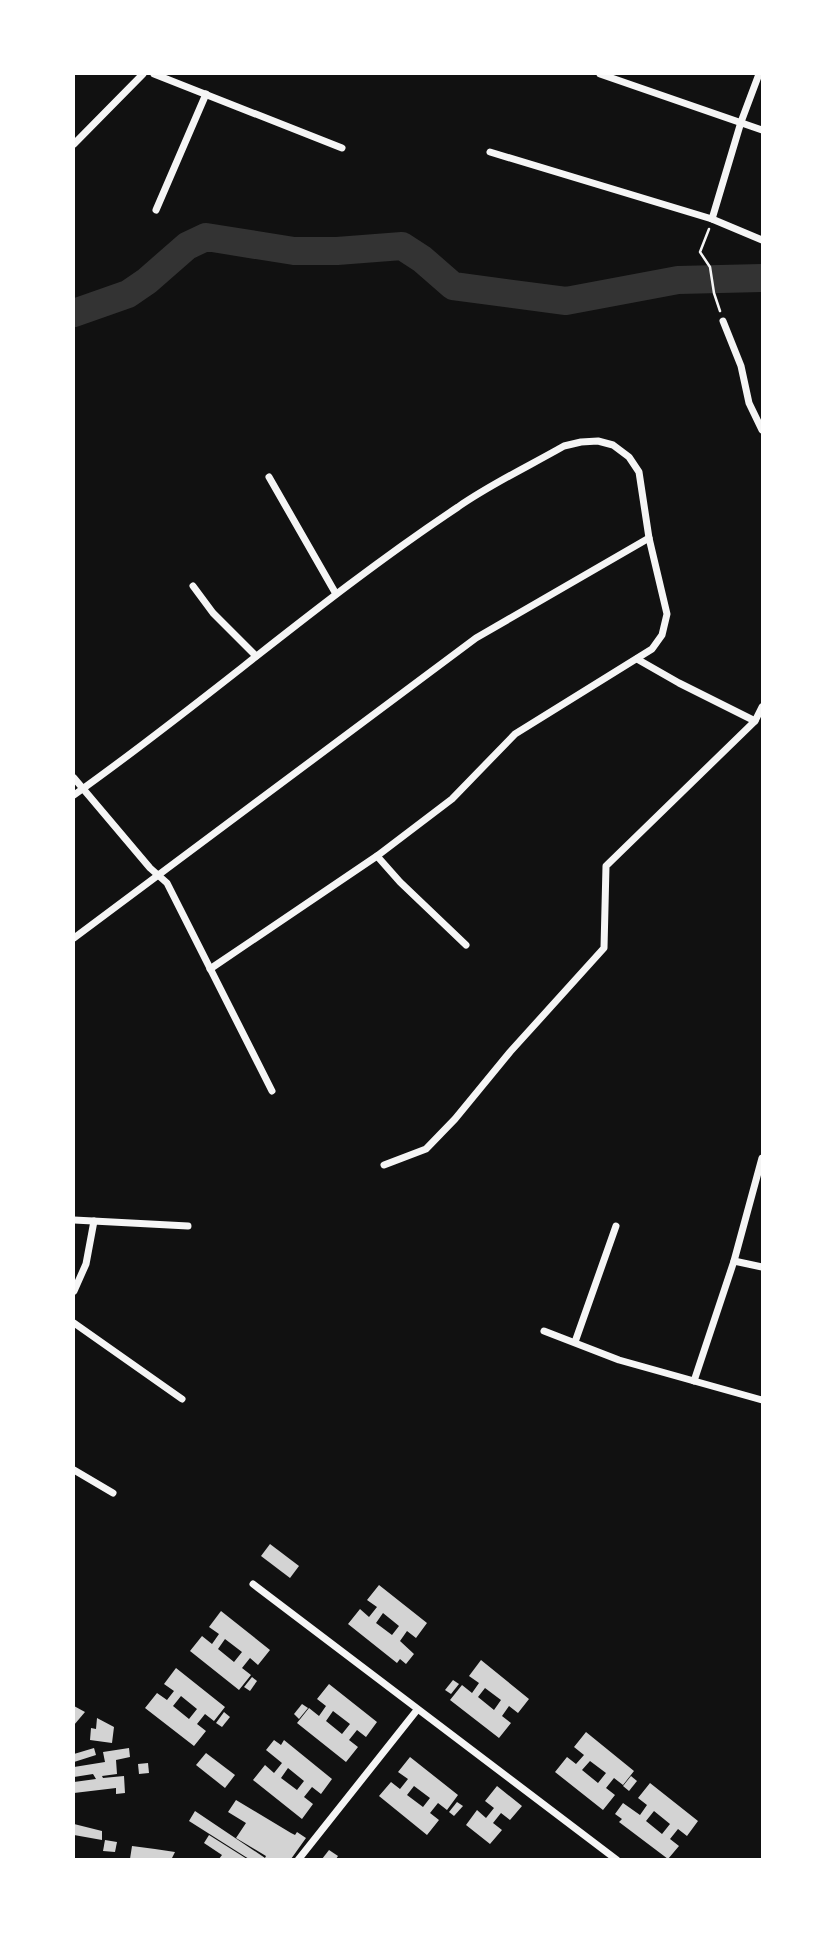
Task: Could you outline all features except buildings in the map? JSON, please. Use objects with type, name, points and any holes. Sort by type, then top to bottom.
[{"type":"street","points":[[74,144],[143,74]]},
{"type":"street","points":[[154,74],[342,148]]},
{"type":"street","points":[[600,74],[762,130]]},
{"type":"street","points":[[712,219],[741,122],[760,74]]},
{"type":"street","points":[[156,210],[206,94]]},
{"type":"street","points":[[490,152],[712,219],[762,240]]},
{"type":"street","points":[[723,321],[741,366],[749,403],[762,430]]},
{"type":"street","points":[[74,795],[336,594],[459,505],[564,446],[598,441],[613,445],[629,457],[639,472],[649,538],[667,614],[662,635],[652,649],[515,734],[452,799],[377,856],[210,969]]},
{"type":"street","points":[[269,477],[336,594]]},
{"type":"street","points":[[74,938],[476,638],[649,538]]},
{"type":"street","points":[[193,586],[213,613],[256,656]]},
{"type":"street","points":[[638,659],[755,721]]},
{"type":"street","points":[[384,1165],[426,1149],[604,948],[606,866],[755,721],[762,707]]},
{"type":"street","points":[[74,778],[167,883],[272,1091]]},
{"type":"street","points":[[377,856],[400,882],[466,945]]},
{"type":"street","points":[[694,1381],[734,1261],[762,1158]]},
{"type":"street","points":[[74,1220],[188,1226]]},
{"type":"street","points":[[74,1291],[86,1264],[94,1221]]},
{"type":"street","points":[[575,1342],[616,1226]]},
{"type":"street","points":[[734,1261],[762,1267]]},
{"type":"street","points":[[74,1323],[182,1399]]},
{"type":"street","points":[[544,1331],[620,1360],[762,1400]]},
{"type":"street","points":[[74,1470],[113,1493]]},
{"type":"street","points":[[253,1584],[617,1860]]},
{"type":"street","points":[[298,1860],[417,1710]]},
{"type":"path","points":[[712,219],[700,252],[710,267],[714,293],[723,321]]},
{"type":"waterway","points":[[74,313],[128,294],[187,246],[206,237],[294,251],[402,246],[422,259],[453,286],[566,301],[678,280],[762,278]]}]
